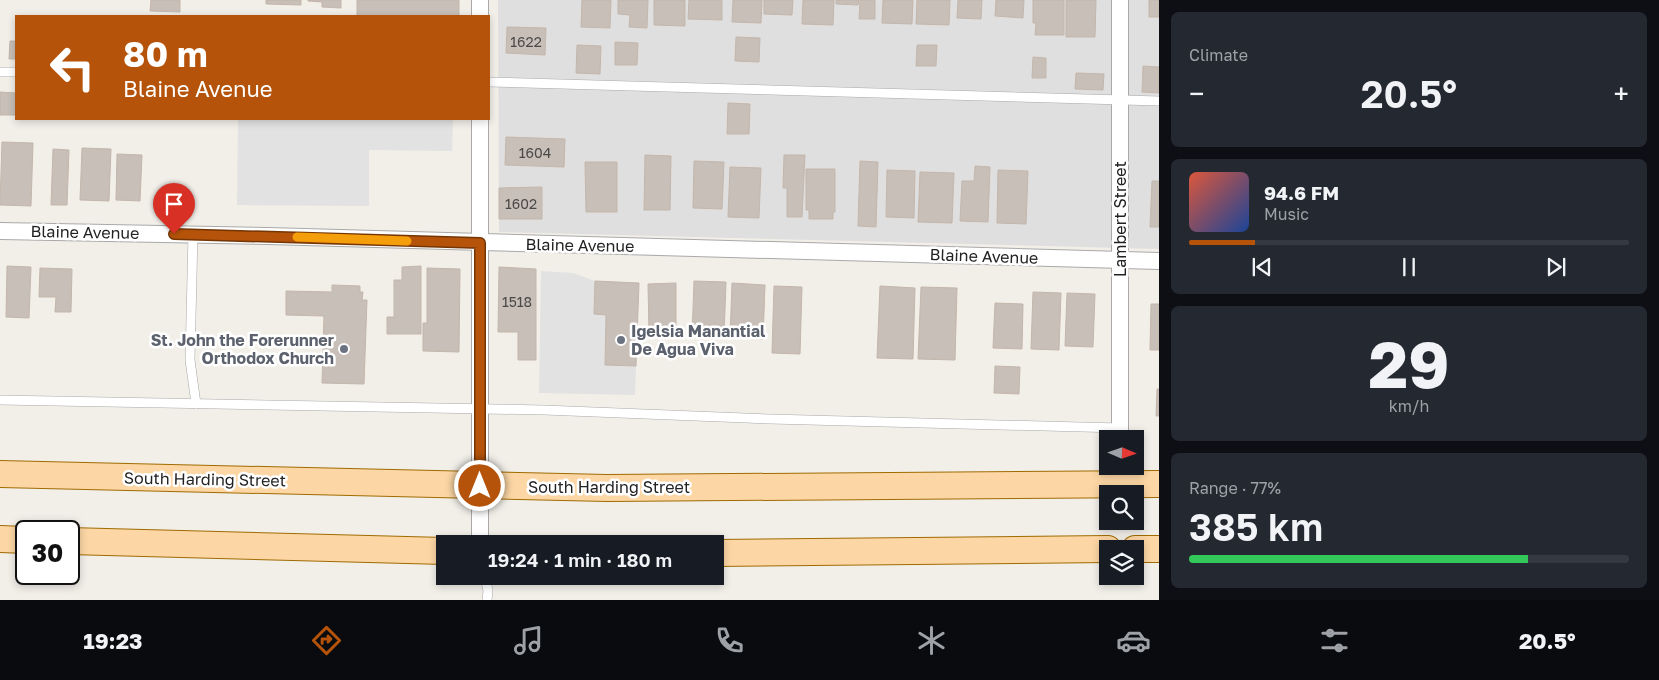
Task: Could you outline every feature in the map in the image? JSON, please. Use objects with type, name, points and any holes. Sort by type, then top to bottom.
[{"type":"main road","name":"South Harding Street","points":[[0,474],[607,488],[1120,475],[1159,484]]},
{"type":"main road","points":[[0,539],[15,540]]},
{"type":"main road","points":[[80,541],[436,551]]},
{"type":"main road","points":[[724,553],[1099,549]]},
{"type":"main road","points":[[1144,549],[1159,550]]},
{"type":"street","points":[[480,0],[480,15]]},
{"type":"street","name":"Lambert Street","points":[[1120,0],[1120,430]]},
{"type":"street","points":[[480,120],[480,535]]},
{"type":"street","name":"Blaine Avenue","points":[[0,231],[193,234],[1159,261]]},
{"type":"lane","points":[[0,72],[15,72]]},
{"type":"lane","points":[[490,82],[1159,101]]},
{"type":"lane","points":[[193,234],[190,360],[196,404]]},
{"type":"lane","points":[[0,400],[544,410],[1099,433]]},
{"type":"lane","points":[[486,600],[488,591],[487,585]]},
{"type":"shaded area","points":[[498,0],[1159,0],[1159,249],[499,232]]},
{"type":"shaded area","points":[[238,120],[453,120],[452,151],[369,150],[369,206],[237,205]]},
{"type":"shaded area","points":[[541,271],[573,273],[595,281],[594,314],[606,315],[605,365],[636,366],[635,395],[539,393]]},
{"type":"building","points":[[151,0],[180,0],[180,12],[150,11]]},
{"type":"building","points":[[266,0],[301,0],[301,5],[266,4]]},
{"type":"building","points":[[308,0],[341,0],[341,8],[322,7],[322,2]]},
{"type":"building","points":[[357,0],[459,0],[459,15],[357,15]]},
{"type":"building","points":[[582,0],[611,0],[610,28],[581,27]]},
{"type":"building","points":[[618,0],[648,0],[647,28],[629,27],[630,15],[618,14]]},
{"type":"building","points":[[654,0],[685,0],[685,26],[654,25]]},
{"type":"building","points":[[689,0],[722,0],[722,20],[688,19]]},
{"type":"building","points":[[733,0],[762,0],[761,23],[732,22]]},
{"type":"building","points":[[764,0],[793,0],[792,15],[764,14]]},
{"type":"building","points":[[803,0],[834,0],[833,25],[802,24]]},
{"type":"building","points":[[836,0],[859,0],[858,5],[836,4]]},
{"type":"building","points":[[860,0],[875,0],[875,19],[859,19]]},
{"type":"building","points":[[883,0],[913,0],[912,24],[882,23]]},
{"type":"building","points":[[917,0],[950,0],[949,25],[916,24]]},
{"type":"building","points":[[958,0],[982,0],[981,19],[957,18]]},
{"type":"building","points":[[996,0],[1024,0],[1023,18],[995,16]]},
{"type":"building","points":[[1033,0],[1064,0],[1064,35],[1035,35],[1036,23],[1033,23]]},
{"type":"building","points":[[1066,0],[1096,0],[1095,37],[1066,37]]},
{"type":"building","points":[[1149,0],[1159,0],[1159,17],[1149,17]]},
{"type":"building","points":[[507,27],[546,28],[545,55],[506,53]]},
{"type":"building","points":[[736,37],[760,38],[759,62],[735,61]]},
{"type":"building","points":[[10,41],[15,41],[15,59],[9,59]]},
{"type":"building","points":[[615,42],[638,43],[637,65],[615,65]]},
{"type":"building","points":[[577,45],[601,46],[600,74],[576,73]]},
{"type":"building","points":[[917,45],[937,45],[936,66],[916,66]]},
{"type":"building","points":[[1033,57],[1046,58],[1046,78],[1032,78]]},
{"type":"building","points":[[1143,66],[1159,67],[1159,93],[1142,92]]},
{"type":"building","points":[[1076,73],[1104,74],[1103,90],[1075,89]]},
{"type":"building","points":[[0,92],[15,93],[15,115],[0,115]]},
{"type":"building","points":[[728,103],[750,104],[749,134],[727,134]]},
{"type":"building","points":[[506,137],[565,139],[564,167],[505,165]]},
{"type":"building","points":[[2,142],[33,143],[31,206],[0,205]]},
{"type":"building","points":[[82,148],[111,149],[109,201],[80,200]]},
{"type":"building","points":[[53,149],[69,150],[67,205],[51,205]]},
{"type":"building","points":[[117,154],[142,155],[140,201],[116,200]]},
{"type":"building","points":[[645,155],[671,156],[670,210],[644,210]]},
{"type":"building","points":[[784,155],[805,155],[802,217],[787,217],[787,188],[783,188]]},
{"type":"building","points":[[694,161],[724,162],[722,209],[693,208]]},
{"type":"building","points":[[860,161],[878,162],[876,227],[858,226]]},
{"type":"building","points":[[585,162],[617,162],[617,212],[586,212]]},
{"type":"building","points":[[975,166],[990,167],[988,222],[960,221],[962,181],[974,181]]},
{"type":"building","points":[[730,167],[761,168],[759,218],[728,217]]},
{"type":"building","points":[[806,169],[835,169],[835,212],[833,212],[833,219],[809,219],[809,210],[806,210]]},
{"type":"building","points":[[887,170],[915,171],[914,218],[886,217]]},
{"type":"building","points":[[998,170],[1028,171],[1026,224],[997,223]]},
{"type":"building","points":[[920,172],[954,173],[952,223],[918,222]]},
{"type":"building","points":[[1152,181],[1159,181],[1159,227],[1150,227]]},
{"type":"building","points":[[542,187],[542,219],[499,219],[499,188]]},
{"type":"building","points":[[7,266],[31,267],[29,318],[6,317]]},
{"type":"building","points":[[421,266],[421,334],[387,334],[387,317],[394,317],[394,280],[402,280],[402,267]]},
{"type":"building","points":[[499,267],[536,269],[536,360],[518,360],[518,332],[498,332]]},
{"type":"building","points":[[40,268],[72,269],[71,312],[55,312],[56,297],[39,297]]},
{"type":"building","points":[[427,268],[460,269],[459,352],[423,351],[423,323],[427,323]]},
{"type":"building","name":"Igelsia Manantial De Agua Viva","points":[[595,281],[639,283],[636,366],[605,365],[606,315],[594,314]]},
{"type":"building","points":[[694,281],[726,282],[724,337],[692,336]]},
{"type":"building","points":[[676,283],[676,333],[649,333],[648,284]]},
{"type":"building","points":[[732,283],[765,285],[763,339],[730,338]]},
{"type":"building","name":"St. John the Forerunner Orthodox Church","points":[[332,285],[360,286],[360,292],[363,292],[362,300],[367,300],[364,384],[322,383],[324,316],[286,315],[286,291],[332,292]]},
{"type":"building","points":[[774,286],[802,287],[800,354],[772,353]]},
{"type":"building","points":[[880,286],[915,288],[913,359],[877,358]]},
{"type":"building","points":[[921,287],[957,288],[955,360],[918,359]]},
{"type":"building","points":[[1033,292],[1061,293],[1059,350],[1031,349]]},
{"type":"building","points":[[1067,293],[1095,294],[1093,347],[1065,346]]},
{"type":"building","points":[[995,303],[1023,304],[1022,349],[993,348]]},
{"type":"building","points":[[1151,304],[1159,304],[1159,350],[1150,350]]},
{"type":"building","points":[[995,366],[1020,367],[1019,394],[994,393]]},
{"type":"building","points":[[1157,389],[1159,389],[1159,416],[1156,416]]},
{"type":"slow traffic","points":[[297,237],[407,241]]},
{"type":"place","name":"Igelsia Manantial De Agua Viva","points":[[621,340]]},
{"type":"place","name":"St. John the Forerunner Orthodox Church","points":[[344,349]]},
{"type":"route","points":[[174,234],[480,243],[480,486]]}]
